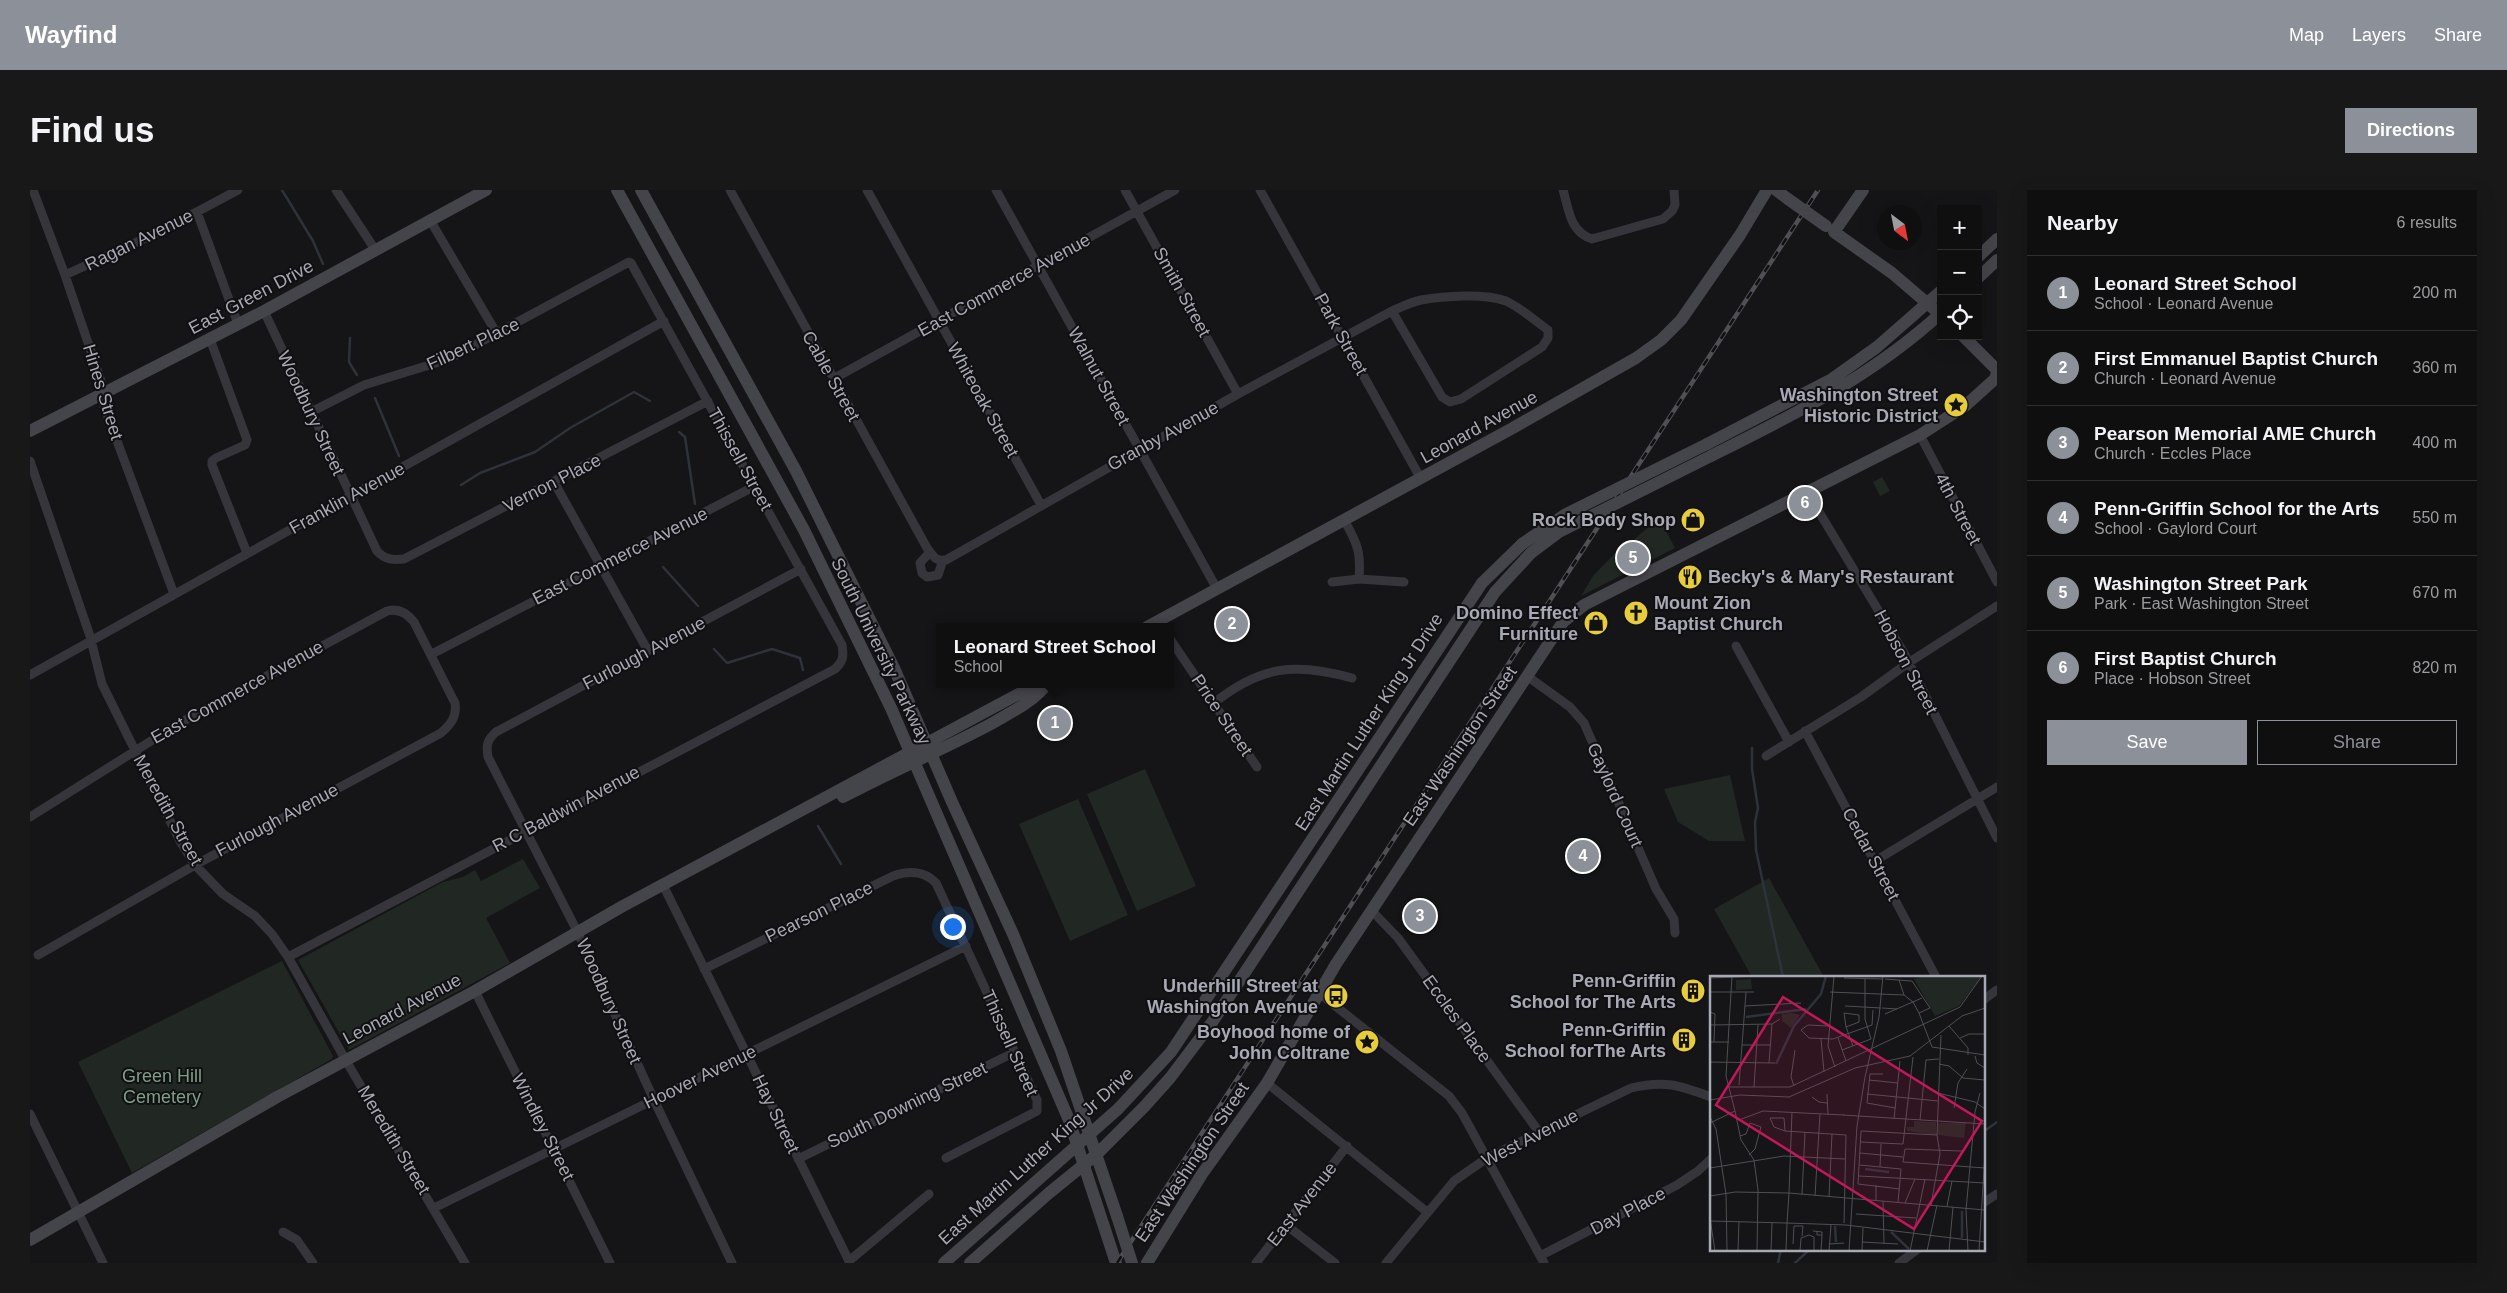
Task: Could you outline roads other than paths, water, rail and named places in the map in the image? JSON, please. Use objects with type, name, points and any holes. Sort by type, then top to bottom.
[{"type":"main road","name":"East Green Drive","points":[[30,431],[264,311],[486,190]]},
{"type":"main road","name":"South University Parkway","points":[[617,190],[804,530],[913,756],[1034,1035],[1077,1144],[1116,1263]]},
{"type":"main road","name":"South University Parkway","points":[[641,190],[796,471],[894,668],[1013,934],[1061,1051],[1132,1263]]},
{"type":"main road","name":"Leonard Avenue","points":[[1159,623],[1217,589],[1421,479],[1626,365],[1661,340],[1681,320],[1740,235],[1767,190]]},
{"type":"main road","points":[[1776,190],[1892,273],[1937,312]]},
{"type":"main road","points":[[1830,229],[1863,190]]},
{"type":"main road","points":[[1982,253],[1997,239]]},
{"type":"main road","points":[[1982,274],[1997,260]]},
{"type":"main road","name":"East Martin Luther King Jr Drive","points":[[944,1263],[1118,1109],[1171,1052],[1482,583],[1526,548],[1709,450],[1832,378],[1876,347],[1938,295]]},
{"type":"main road","name":"East Martin Luther King Jr Drive","points":[[1709,450],[1847,385],[1893,354],[1937,317]]},
{"type":"main road","points":[[1967,340],[1997,371]]},
{"type":"main road","name":"East Washington Street","points":[[1147,1263],[1202,1174],[1266,1083],[1319,993],[1372,910],[1563,622],[1576,610],[1920,435],[1965,406],[1994,379],[1997,371]]},
{"type":"main road","name":"East Martin Luther King Jr Drive","points":[[970,1263],[1049,1193],[1097,1154],[1164,1085],[1214,1021],[1495,592],[1526,548]]},
{"type":"main road","name":"Leonard Avenue","points":[[30,1240],[345,1059],[474,991],[662,885],[794,816],[822,808],[913,756],[927,742],[1029,688]]},
{"type":"main road","name":"Leonard Avenue","points":[[913,756],[932,755],[1036,698],[1044,688]]},
{"type":"street","name":"Hines Street","points":[[33,190],[65,275],[101,381],[104,406],[174,594]]},
{"type":"street","name":"Ragan Avenue","points":[[65,275],[197,212],[238,190]]},
{"type":"street","points":[[336,190],[376,251]]},
{"type":"street","name":"Cable Street","points":[[730,190],[833,379],[936,557]]},
{"type":"street","name":"Whiteoak Street","points":[[867,190],[1041,505]]},
{"type":"street","name":"Walnut Street","points":[[996,190],[1217,589]]},
{"type":"street","name":"Smith Street","points":[[1125,190],[1238,394]]},
{"type":"street","name":"East Commerce Avenue","points":[[833,379],[1175,190]]},
{"type":"street","name":"Park Street","points":[[1260,190],[1421,479]]},
{"type":"street","points":[[1563,190],[1575,229],[1583,236],[1592,239],[1668,216],[1676,205],[1674,190]]},
{"type":"street","points":[[197,212],[238,324]]},
{"type":"street","points":[[430,220],[497,334]]},
{"type":"street","name":"Filbert Place","points":[[311,412],[364,385],[449,359],[629,262]]},
{"type":"street","name":"Thissell Street","points":[[629,262],[634,267],[842,645],[842,659]]},
{"type":"street","name":"Granby Avenue","points":[[936,557],[1041,505],[1238,394],[1392,311],[1420,300],[1484,297],[1505,301],[1522,310],[1548,330],[1548,338],[1542,347],[1461,399],[1450,402],[1442,397],[1392,311]]},
{"type":"street","name":"Woodbury Street","points":[[264,311],[377,551],[387,559],[394,560]]},
{"type":"street","name":"Franklin Avenue","points":[[30,675],[664,321]]},
{"type":"street","points":[[210,338],[247,440],[245,445],[212,460],[212,465],[247,553]]},
{"type":"street","name":"Vernon Place","points":[[394,560],[404,559],[708,401]]},
{"type":"street","name":"4th Street","points":[[1920,435],[1997,582]]},
{"type":"street","name":"Meredith Street","points":[[30,461],[90,641],[102,684],[134,750],[195,865],[223,894],[256,916],[272,934],[288,957],[345,1059],[465,1263]]},
{"type":"street","points":[[554,482],[648,651]]},
{"type":"street","name":"East Commerce Avenue","points":[[30,817],[134,750],[351,628],[387,611],[399,610],[409,616],[432,654],[755,486]]},
{"type":"street","name":"Hobson Street","points":[[1806,492],[1908,663],[1997,838]]},
{"type":"street","points":[[1344,520],[1359,547],[1361,557],[1359,579]]},
{"type":"street","name":"Furlough Avenue","points":[[488,740],[496,732],[801,570]]},
{"type":"street","points":[[1332,582],[1359,579],[1404,582]]},
{"type":"street","points":[[1766,756],[1862,697],[1908,663],[1997,606]]},
{"type":"street","name":"Price Street","points":[[1174,645],[1257,767]]},
{"type":"street","points":[[1736,646],[1789,742]]},
{"type":"street","name":"Furlough Avenue","points":[[38,954],[195,865],[441,733],[452,723],[456,710],[454,698],[432,654]]},
{"type":"street","name":"R C Baldwin Avenue","points":[[288,957],[834,669],[842,659]]},
{"type":"street","points":[[1214,703],[1235,687],[1270,671],[1303,670],[1352,678]]},
{"type":"street","name":"Gaylord Court","points":[[1527,676],[1570,707],[1584,723],[1656,889],[1674,919],[1675,933]]},
{"type":"street","name":"Cedar Street","points":[[1805,731],[1935,976]]},
{"type":"street","name":"Woodbury Street","points":[[488,740],[488,757],[578,933],[654,1100],[732,1263]]},
{"type":"street","points":[[1874,861],[1997,786]]},
{"type":"street","name":"Pearson Place","points":[[704,969],[892,876],[916,872],[930,877],[936,883]]},
{"type":"street","name":"Thissell Street","points":[[936,883],[1037,1100],[1037,1111],[946,1158]]},
{"type":"street","name":"Hay Street","points":[[662,885],[850,1262]]},
{"type":"street","name":"Eccles Place","points":[[1372,910],[1398,938],[1539,1132]]},
{"type":"street","name":"Hoover Avenue","points":[[434,1208],[966,946]]},
{"type":"street","points":[[1984,999],[1997,990]]},
{"type":"street","name":"Windley Street","points":[[474,991],[610,1263]]},
{"type":"street","points":[[1319,993],[1449,1096],[1462,1113],[1542,1259]]},
{"type":"street","name":"South Downing Street","points":[[798,1159],[1015,1052]]},
{"type":"street","points":[[1266,1083],[1427,1212]]},
{"type":"street","name":"West Avenue","points":[[1386,1263],[1454,1181],[1487,1158],[1631,1088],[1650,1083],[1677,1084],[1710,1097]]},
{"type":"street","points":[[30,1114],[77,1214],[103,1263]]},
{"type":"street","name":"East Avenue","points":[[1256,1263],[1347,1146]]},
{"type":"street","name":"Day Place","points":[[1542,1259],[1677,1185],[1698,1171],[1710,1160]]},
{"type":"street","points":[[850,1262],[929,1194]]},
{"type":"street","points":[[1984,1202],[1997,1194]]},
{"type":"street","points":[[1286,1225],[1335,1263]]},
{"type":"street","points":[[283,1232],[297,1240],[313,1263]]},
{"type":"street","points":[[1899,1263],[1917,1250]]},
{"type":"waterway","points":[[282,190],[313,241],[323,264]]},
{"type":"waterway","points":[[350,338],[349,362],[357,375]]},
{"type":"waterway","points":[[461,485],[480,473],[535,452],[570,428],[634,392],[650,401]]},
{"type":"waterway","points":[[375,398],[399,456]]},
{"type":"waterway","points":[[679,432],[685,437],[695,504]]},
{"type":"waterway","points":[[663,567],[698,606]]},
{"type":"waterway","points":[[714,649],[727,663],[772,649],[800,658],[803,670]]},
{"type":"waterway","points":[[1752,748],[1752,769],[1758,808],[1755,822],[1756,850],[1783,976]]},
{"type":"waterway","points":[[818,826],[841,864]]},
{"type":"waterway","points":[[1984,1131],[1997,1122]]},
{"type":"waterway","points":[[1778,1263],[1781,1250]]},
{"type":"waterway","points":[[1795,1263],[1809,1250]]},
{"type":"railway","points":[[1117,1263],[1818,190]]},
{"type":"place","name":"Washington Street Historic District","points":[[1956,405]]},
{"type":"place","name":"First Baptist Church","points":[[1805,503]]},
{"type":"place","name":"Rock Body Shop","points":[[1693,520]]},
{"type":"place","name":"Washington Street Park","points":[[1633,558]]},
{"type":"place","name":"Becky's & Mary's Restaurant","points":[[1690,577]]},
{"type":"place","name":"Mount Zion Baptist Church","points":[[1636,613]]},
{"type":"place","name":"Domino Effect Furniture","points":[[1596,623]]},
{"type":"place","name":"First Emmanuel Baptist Church","points":[[1232,624]]},
{"type":"place","name":"Leonard Street School","points":[[1055,723]]},
{"type":"place","name":"Penn-Griffin School for the Arts","points":[[1583,856]]},
{"type":"place","name":"Pearson Memorial AME Church","points":[[1420,916]]},
{"type":"place","name":"Penn-Griffin School for The Arts","points":[[1693,991]]},
{"type":"place","name":"Underhill Street at Washington Avenue","points":[[1336,996]]},
{"type":"place","name":"Penn-Griffin School forThe Arts","points":[[1684,1040]]},
{"type":"place","name":"Boyhood home of John Coltrane","points":[[1367,1042]]},
{"type":"park label","name":"Green Hill Cemetery","points":[[162,1086]]}]
